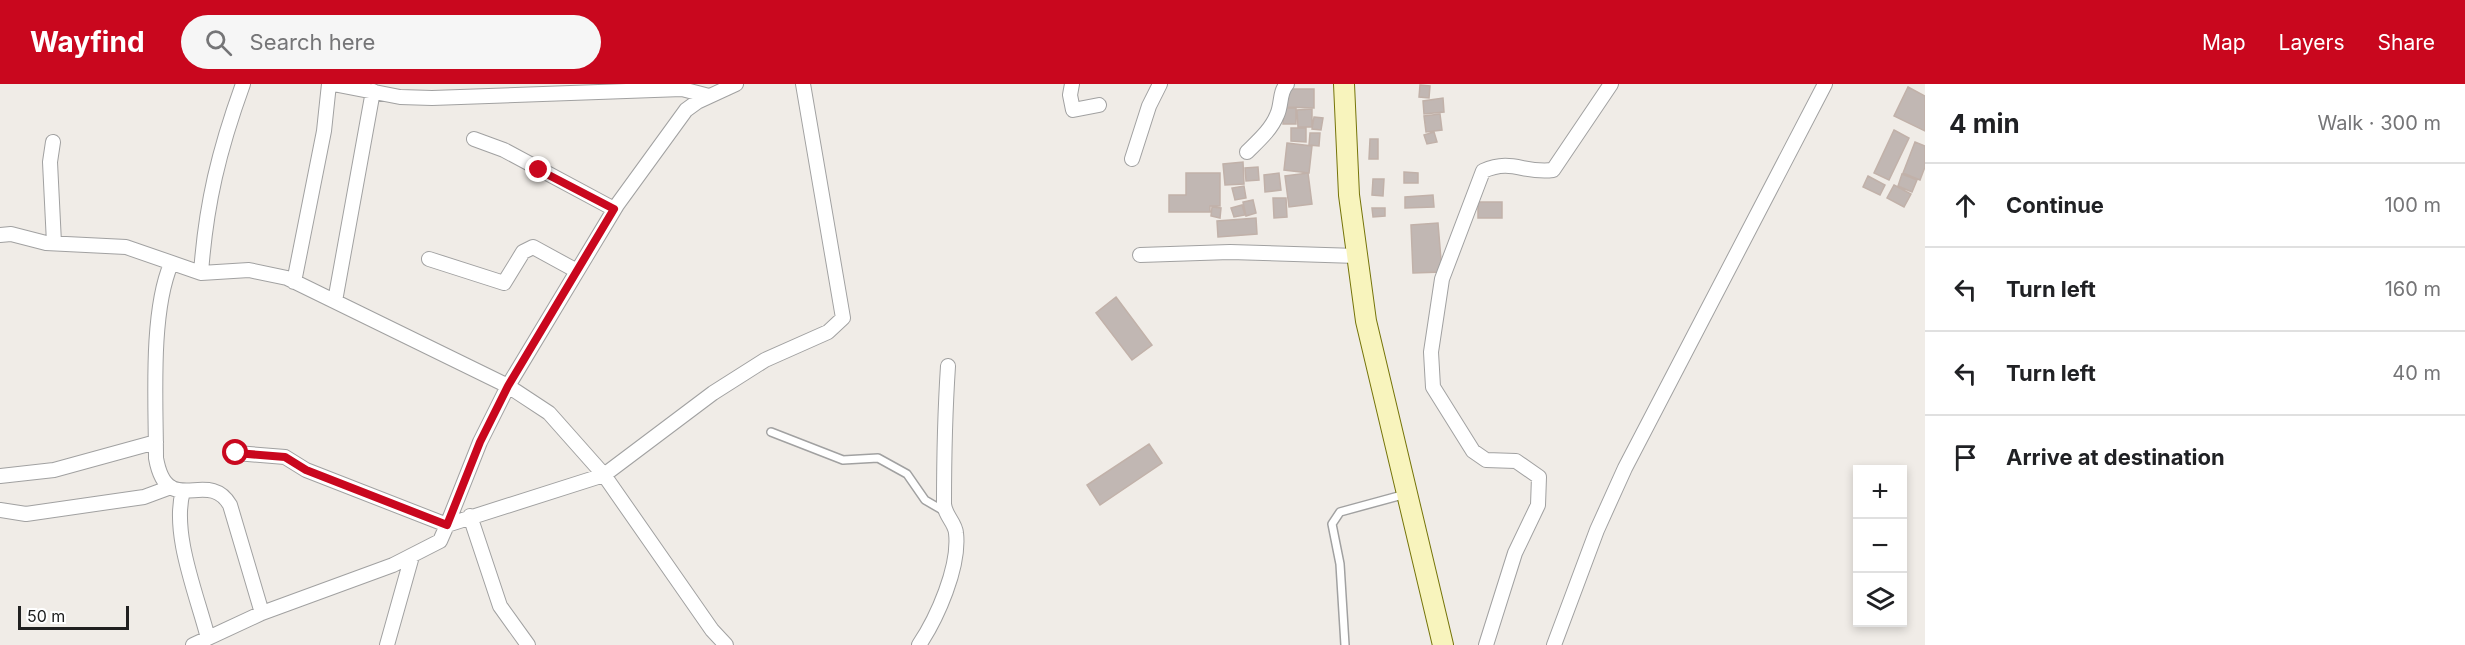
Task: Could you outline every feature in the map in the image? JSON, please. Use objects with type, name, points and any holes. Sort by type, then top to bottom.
[{"type":"main road","points":[[1344,84],[1349,195],[1366,321],[1443,645]]},
{"type":"street","points":[[201,273],[204,231],[219,151],[243,84]]},
{"type":"street","points":[[294,282],[331,84],[400,96],[538,89],[682,89],[709,96]]},
{"type":"street","points":[[193,645],[262,613],[411,556],[440,541],[480,442],[508,386],[614,209],[686,110],[709,96],[736,84]]},
{"type":"street","points":[[236,453],[285,457],[306,470],[447,525],[470,516],[545,496],[604,475],[713,393],[765,360],[828,332],[843,318],[802,84]]},
{"type":"street","points":[[1072,84],[1070,95],[1073,110],[1099,105]]},
{"type":"street","points":[[1132,159],[1149,106],[1160,84]]},
{"type":"street","points":[[1247,152],[1265,135],[1277,115],[1282,89],[1287,84]]},
{"type":"street","points":[[1486,645],[1515,553],[1538,505],[1539,477],[1516,462],[1486,460],[1473,451],[1433,387],[1431,352],[1442,279],[1483,171],[1499,164],[1512,165],[1535,173],[1553,170],[1611,84]]},
{"type":"street","points":[[1554,645],[1597,530],[1625,468],[1825,84]]},
{"type":"street","points":[[335,301],[373,92]]},
{"type":"street","points":[[474,139],[504,150],[614,209]]},
{"type":"street","points":[[53,142],[50,162],[54,243]]},
{"type":"street","points":[[35,239],[53,227]]},
{"type":"street","points":[[0,235],[11,234],[54,243],[126,246],[201,273],[249,270],[294,282],[508,386],[560,423],[604,475],[712,630],[726,645]]},
{"type":"street","points":[[429,259],[504,283],[523,252],[533,247],[577,271]]},
{"type":"street","points":[[1140,255],[1230,252],[1357,256]]},
{"type":"street","points":[[171,264],[163,285],[156,363],[156,442],[159,474],[166,485],[177,489]]},
{"type":"street","points":[[919,645],[943,601],[951,578],[956,532],[945,512],[944,440],[948,366]]},
{"type":"street","points":[[0,476],[54,470],[156,442]]},
{"type":"street","points":[[177,489],[181,537],[208,638]]},
{"type":"street","points":[[0,510],[26,514],[144,497],[177,489],[216,489],[224,495],[230,505],[262,613]]},
{"type":"street","points":[[470,516],[500,606],[528,645]]},
{"type":"street","points":[[387,645],[411,556]]},
{"type":"lane","points":[[771,432],[843,460],[878,458],[907,474],[925,500],[945,512]]},
{"type":"lane","points":[[1345,645],[1340,564],[1332,524],[1340,512],[1406,494]]},
{"type":"building","points":[[1420,85],[1430,86],[1429,98],[1419,97]]},
{"type":"building","points":[[1908,87],[1925,96],[1925,131],[1894,116]]},
{"type":"building","points":[[1286,89],[1314,89],[1314,108],[1286,107]]},
{"type":"building","points":[[1443,98],[1444,112],[1424,114],[1423,101]]},
{"type":"building","points":[[1284,108],[1296,108],[1296,124],[1283,124]]},
{"type":"building","points":[[1312,109],[1312,127],[1298,127],[1297,110]]},
{"type":"building","points":[[1440,114],[1442,130],[1426,132],[1424,116]]},
{"type":"building","points":[[1314,117],[1323,118],[1321,130],[1312,129]]},
{"type":"building","points":[[1291,128],[1306,128],[1306,142],[1291,141]]},
{"type":"building","points":[[1894,130],[1909,138],[1889,180],[1874,173]]},
{"type":"building","points":[[1434,132],[1437,142],[1427,144],[1424,135]]},
{"type":"building","points":[[1310,133],[1320,133],[1319,146],[1309,145]]},
{"type":"building","points":[[1370,139],[1378,139],[1378,159],[1369,159]]},
{"type":"building","points":[[1915,142],[1925,146],[1925,167],[1920,180],[1903,173]]},
{"type":"building","points":[[1287,143],[1312,146],[1309,173],[1284,170]]},
{"type":"building","points":[[1243,162],[1244,184],[1225,185],[1223,164]]},
{"type":"building","points":[[1258,167],[1259,180],[1246,181],[1245,168]]},
{"type":"building","points":[[1404,172],[1418,173],[1418,183],[1404,183]]},
{"type":"building","points":[[1186,173],[1220,173],[1220,206],[1210,206],[1210,212],[1169,212],[1169,195],[1186,195]]},
{"type":"building","points":[[1279,173],[1281,190],[1265,192],[1264,175]]},
{"type":"building","points":[[1308,173],[1312,204],[1289,207],[1285,176]]},
{"type":"building","points":[[1902,174],[1917,180],[1912,192],[1898,186]]},
{"type":"building","points":[[1868,176],[1885,185],[1880,195],[1863,187]]},
{"type":"building","points":[[1373,179],[1384,179],[1383,196],[1372,195]]},
{"type":"building","points":[[1894,185],[1911,194],[1904,207],[1887,198]]},
{"type":"building","points":[[1244,186],[1246,198],[1235,200],[1232,188]]},
{"type":"building","points":[[1433,195],[1434,207],[1405,208],[1405,197]]},
{"type":"building","points":[[1273,198],[1286,198],[1287,217],[1274,218]]},
{"type":"building","points":[[1253,200],[1256,213],[1246,216],[1243,202]]},
{"type":"building","points":[[1478,202],[1502,202],[1502,218],[1478,218]]},
{"type":"building","points":[[1242,205],[1245,215],[1234,217],[1231,208]]},
{"type":"building","points":[[1212,207],[1221,208],[1220,218],[1211,216]]},
{"type":"building","points":[[1372,208],[1385,208],[1385,216],[1373,217]]},
{"type":"building","points":[[1256,218],[1257,234],[1218,237],[1217,221]]},
{"type":"building","points":[[1438,223],[1442,272],[1413,273],[1411,225]]},
{"type":"building","points":[[1116,297],[1152,345],[1132,360],[1096,313]]},
{"type":"building","points":[[1149,444],[1162,463],[1100,505],[1087,485]]},
{"type":"route","points":[[236,453],[285,457],[294,460],[306,470],[447,525],[480,442],[508,386],[614,209],[539,170]]}]
